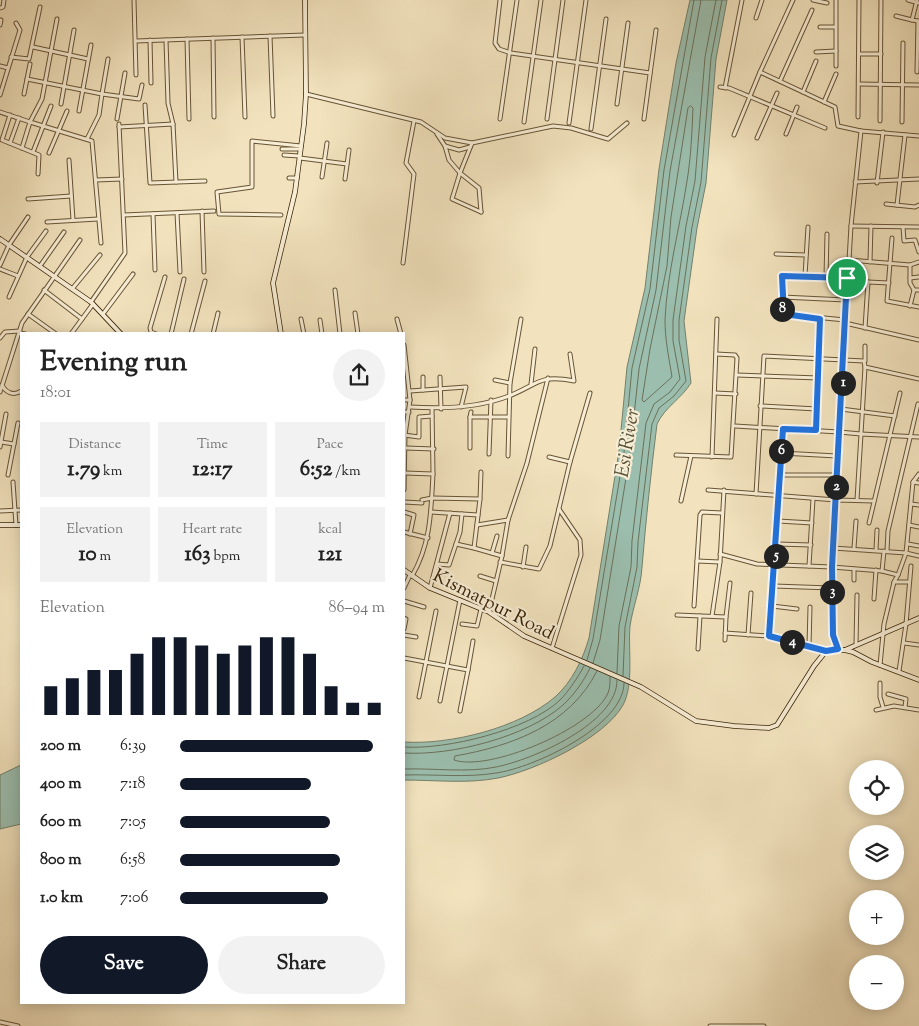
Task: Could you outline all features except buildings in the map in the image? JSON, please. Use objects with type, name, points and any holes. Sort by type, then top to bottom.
[{"type":"street","points":[[0,8],[3,7],[4,0]]},
{"type":"street","points":[[134,0],[136,75]]},
{"type":"street","points":[[281,332],[273,283],[288,225],[297,178],[306,94],[305,0]]},
{"type":"street","points":[[500,0],[495,43],[499,49],[533,56],[650,73]]},
{"type":"street","points":[[500,119],[517,0]]},
{"type":"street","points":[[524,122],[541,0]]},
{"type":"street","points":[[548,119],[563,0]]},
{"type":"street","points":[[569,123],[586,0]]},
{"type":"street","points":[[742,0],[722,88],[750,97],[825,128]]},
{"type":"street","points":[[756,18],[762,0]]},
{"type":"street","points":[[734,136],[792,0]]},
{"type":"street","points":[[813,0],[826,3]]},
{"type":"street","points":[[836,0],[836,66]]},
{"type":"street","points":[[858,117],[859,0]]},
{"type":"street","points":[[880,120],[881,0]]},
{"type":"street","points":[[908,0],[917,2],[912,20]]},
{"type":"street","points":[[11,57],[29,59],[40,7]]},
{"type":"street","points":[[780,82],[812,10]]},
{"type":"street","points":[[896,16],[919,21],[917,72]]},
{"type":"street","points":[[22,148],[30,122],[42,99],[57,19]]},
{"type":"street","points":[[0,25],[1,20]]},
{"type":"street","points":[[591,129],[606,20]]},
{"type":"street","points":[[0,95],[20,30],[16,23]]},
{"type":"street","points":[[617,104],[628,23]]},
{"type":"street","points":[[820,27],[835,27]]},
{"type":"street","points":[[61,104],[74,30]]},
{"type":"street","points":[[644,119],[656,30]]},
{"type":"street","points":[[136,41],[305,35]]},
{"type":"street","points":[[270,36],[273,116]]},
{"type":"street","points":[[242,37],[245,117]]},
{"type":"street","points":[[213,38],[214,117]]},
{"type":"street","points":[[187,39],[189,119]]},
{"type":"street","points":[[150,40],[151,83]]},
{"type":"street","points":[[166,40],[168,106],[173,124],[176,182]]},
{"type":"street","points":[[902,122],[903,43]]},
{"type":"street","points":[[80,111],[91,45]]},
{"type":"street","points":[[33,47],[88,59]]},
{"type":"street","points":[[816,52],[836,51]]},
{"type":"street","points":[[859,54],[881,54]]},
{"type":"street","points":[[100,243],[96,180],[89,139],[99,115],[108,59]]},
{"type":"street","points":[[803,92],[816,61]]},
{"type":"street","points":[[24,94],[30,64]]},
{"type":"street","points":[[0,66],[8,68]]},
{"type":"street","points":[[760,72],[837,108],[838,126],[861,131],[919,136]]},
{"type":"street","points":[[117,119],[125,73]]},
{"type":"street","points":[[824,102],[836,74]]},
{"type":"street","points":[[27,79],[102,94],[139,99],[142,85]]},
{"type":"street","points":[[859,84],[919,85]]},
{"type":"street","points":[[757,138],[777,93]]},
{"type":"street","points":[[306,94],[428,124],[445,138],[471,145]]},
{"type":"street","points":[[145,105],[150,183],[205,181]]},
{"type":"street","points":[[33,152],[50,106]]},
{"type":"street","points":[[786,134],[797,107]]},
{"type":"street","points":[[49,153],[67,111]]},
{"type":"street","points":[[0,112],[89,139]]},
{"type":"street","points":[[10,115],[2,139],[40,156],[38,174]]},
{"type":"street","points":[[10,143],[19,118]]},
{"type":"street","points":[[403,262],[414,174],[406,163],[408,144],[414,120]]},
{"type":"street","points":[[445,146],[459,150],[471,145],[553,126],[571,128],[608,139],[627,123]]},
{"type":"street","points":[[72,332],[125,253],[119,126],[173,124]]},
{"type":"street","points":[[838,649],[833,635],[831,588],[850,226],[861,131]]},
{"type":"street","points":[[877,182],[883,132]]},
{"type":"street","points":[[437,133],[445,146],[449,160],[460,173],[479,188],[481,212],[452,199],[460,173],[471,145]]},
{"type":"street","points":[[897,205],[905,134]]},
{"type":"street","points":[[281,214],[219,214],[217,192],[252,187],[252,141],[300,147]]},
{"type":"street","points":[[322,176],[327,143]]},
{"type":"street","points":[[282,148],[300,147]]},
{"type":"street","points":[[345,179],[349,150]]},
{"type":"street","points":[[284,155],[347,164]]},
{"type":"street","points":[[69,160],[73,220]]},
{"type":"street","points":[[289,178],[297,178]]},
{"type":"street","points":[[96,180],[122,179]]},
{"type":"street","points":[[855,182],[919,179]]},
{"type":"street","points":[[28,199],[71,196]]},
{"type":"street","points":[[886,204],[915,207],[919,205]]},
{"type":"street","points":[[202,211],[204,272]]},
{"type":"street","points":[[124,215],[214,211]]},
{"type":"street","points":[[177,212],[180,272]]},
{"type":"street","points":[[153,214],[155,270]]},
{"type":"street","points":[[18,276],[0,267],[8,245],[28,217]]},
{"type":"street","points":[[47,222],[98,219]]},
{"type":"street","points":[[850,226],[919,227]]},
{"type":"street","points":[[870,262],[871,226]]},
{"type":"street","points":[[805,276],[808,227]]},
{"type":"street","points":[[903,227],[904,241],[917,240],[919,252]]},
{"type":"street","points":[[9,297],[27,257],[46,231]]},
{"type":"street","points":[[40,266],[64,232]]},
{"type":"street","points":[[826,278],[827,234]]},
{"type":"street","points":[[0,238],[92,303],[119,332]]},
{"type":"street","points":[[892,238],[887,301],[919,307]]},
{"type":"street","points":[[0,392],[22,323],[53,276],[80,240]]},
{"type":"street","points":[[72,289],[100,254]]},
{"type":"street","points":[[776,254],[806,255]]},
{"type":"street","points":[[849,260],[910,265],[919,262]]},
{"type":"street","points":[[910,265],[910,278],[914,290],[910,306]]},
{"type":"street","points":[[103,314],[133,274]]},
{"type":"street","points":[[889,283],[805,276],[782,276],[784,314],[845,322],[919,340]]},
{"type":"street","points":[[150,332],[165,277]]},
{"type":"street","points":[[910,278],[919,277]]},
{"type":"street","points":[[171,332],[184,279]]},
{"type":"street","points":[[192,332],[205,281]]},
{"type":"street","points":[[865,328],[868,282]]},
{"type":"street","points":[[44,290],[82,319]]},
{"type":"street","points":[[335,290],[340,332]]},
{"type":"street","points":[[914,290],[919,290]]},
{"type":"street","points":[[782,297],[846,300]]},
{"type":"street","points":[[213,332],[218,313]]},
{"type":"street","points":[[355,313],[358,332]]},
{"type":"street","points":[[28,314],[53,332]]},
{"type":"street","points":[[301,319],[304,332]]},
{"type":"street","points":[[397,319],[400,332]]},
{"type":"street","points":[[508,456],[510,383],[521,319]]},
{"type":"street","points":[[712,457],[717,319]]},
{"type":"street","points":[[816,430],[820,319]]},
{"type":"street","points":[[320,320],[322,332]]},
{"type":"street","points":[[0,338],[2,333],[8,331],[20,332]]},
{"type":"street","points":[[857,500],[865,346]]},
{"type":"street","points":[[531,384],[535,350]]},
{"type":"street","points":[[410,407],[441,409],[491,400],[509,396],[531,384],[548,378],[574,381],[570,354]]},
{"type":"street","points":[[676,455],[732,457],[737,356],[716,354]]},
{"type":"street","points":[[756,494],[758,427],[764,356],[865,361]]},
{"type":"street","points":[[406,364],[410,407],[405,436],[405,473],[433,474]]},
{"type":"street","points":[[865,367],[919,380]]},
{"type":"street","points":[[0,375],[5,377]]},
{"type":"street","points":[[737,375],[819,378]]},
{"type":"street","points":[[423,377],[423,390]]},
{"type":"street","points":[[440,377],[441,409]]},
{"type":"street","points":[[489,612],[508,520],[527,463],[548,378]]},
{"type":"street","points":[[495,380],[510,383]]},
{"type":"street","points":[[2,385],[9,392],[20,392]]},
{"type":"street","points":[[405,392],[466,387],[461,406]]},
{"type":"street","points":[[500,562],[539,569],[550,546],[570,462],[590,393]]},
{"type":"street","points":[[715,393],[736,394]]},
{"type":"street","points":[[868,523],[900,393]]},
{"type":"street","points":[[405,400],[410,400]]},
{"type":"street","points":[[489,454],[491,400]]},
{"type":"street","points":[[882,570],[888,531],[918,404]]},
{"type":"street","points":[[760,406],[817,409]]},
{"type":"street","points":[[405,586],[422,559],[428,538],[434,449],[432,408]]},
{"type":"street","points":[[841,409],[862,410],[894,416]]},
{"type":"street","points":[[470,448],[471,412]]},
{"type":"street","points":[[0,447],[6,414]]},
{"type":"street","points":[[405,436],[419,437],[419,417],[432,416]]},
{"type":"street","points":[[470,417],[508,417]]},
{"type":"street","points":[[8,475],[18,422]]},
{"type":"street","points":[[735,426],[919,437]]},
{"type":"street","points":[[769,636],[777,544],[783,429]]},
{"type":"street","points":[[0,442],[14,444]]},
{"type":"street","points":[[406,448],[434,449]]},
{"type":"street","points":[[781,453],[837,456]]},
{"type":"street","points":[[681,501],[691,456]]},
{"type":"street","points":[[549,458],[570,462]]},
{"type":"street","points":[[474,548],[480,499],[480,472]]},
{"type":"street","points":[[880,665],[884,632],[894,582],[908,544],[913,482],[919,474]]},
{"type":"street","points":[[780,475],[836,476]]},
{"type":"street","points":[[0,526],[19,525],[15,511],[13,482]]},
{"type":"street","points":[[913,482],[919,483]]},
{"type":"street","points":[[708,490],[724,490],[779,497],[874,501]]},
{"type":"street","points":[[712,616],[720,562],[724,490]]},
{"type":"street","points":[[405,502],[422,501],[432,498],[480,499]]},
{"type":"street","points":[[809,566],[813,499]]},
{"type":"street","points":[[911,504],[919,505]]},
{"type":"street","points":[[552,648],[581,555],[580,540],[559,508]]},
{"type":"street","points":[[0,511],[20,510]]},
{"type":"street","points":[[405,512],[414,515],[410,534]]},
{"type":"street","points":[[431,512],[478,514]]},
{"type":"street","points":[[430,588],[450,513]]},
{"type":"street","points":[[694,606],[700,513],[722,513]]},
{"type":"street","points":[[437,564],[449,565],[456,544],[462,514]]},
{"type":"street","points":[[477,524],[508,520]]},
{"type":"street","points":[[778,521],[812,523]]},
{"type":"street","points":[[854,548],[856,521]]},
{"type":"street","points":[[909,525],[919,527]]},
{"type":"street","points":[[876,550],[877,530]]},
{"type":"street","points":[[405,532],[428,538]]},
{"type":"street","points":[[492,554],[497,536]]},
{"type":"street","points":[[456,544],[502,556]]},
{"type":"street","points":[[777,544],[811,545]]},
{"type":"street","points":[[908,544],[919,546]]},
{"type":"street","points":[[523,567],[526,548]]},
{"type":"street","points":[[833,548],[876,550],[919,556]]},
{"type":"street","points":[[720,554],[757,564],[882,570],[898,575]]},
{"type":"street","points":[[697,560],[720,562]]},
{"type":"street","points":[[899,671],[904,644],[911,566]]},
{"type":"street","points":[[854,569],[854,580]]},
{"type":"street","points":[[874,599],[876,570]]},
{"type":"street","name":"Kismatpur Road","points":[[405,571],[430,588],[489,612],[524,636],[641,687],[696,721],[769,728],[780,721],[814,666],[826,651]]},
{"type":"street","points":[[480,576],[496,581]]},
{"type":"street","points":[[894,582],[909,582]]},
{"type":"street","points":[[725,640],[730,583]]},
{"type":"street","points":[[774,586],[831,588]]},
{"type":"street","points":[[748,635],[752,594]]},
{"type":"street","points":[[856,644],[857,596]]},
{"type":"street","points":[[440,701],[460,600]]},
{"type":"street","points":[[405,601],[424,607]]},
{"type":"street","points":[[772,606],[797,609]]},
{"type":"street","points":[[462,624],[477,626],[481,608]]},
{"type":"street","points":[[809,646],[810,608]]},
{"type":"street","points":[[419,697],[436,611]]},
{"type":"street","points":[[677,614],[726,617]]},
{"type":"street","points":[[698,649],[700,616]]},
{"type":"street","points":[[845,650],[919,618]]},
{"type":"street","points":[[725,633],[769,636],[826,651],[845,650],[919,680]]},
{"type":"street","points":[[405,635],[416,638]]},
{"type":"street","points":[[460,711],[473,641]]},
{"type":"street","points":[[904,644],[919,645]]},
{"type":"street","points":[[405,658],[468,670]]},
{"type":"street","points":[[880,683],[880,697],[883,707]]},
{"type":"street","points":[[888,694],[906,699],[905,707]]},
{"type":"street","points":[[876,710],[883,707],[905,707],[919,710]]},
{"type":"street","points":[[0,1022],[18,1026]]},
{"type":"street","points":[[710,1026],[764,1026]]},
{"type":"water","name":"Esi River","points":[[690,0],[727,0],[716,59],[706,183],[697,228],[684,321],[691,383],[664,413],[657,424],[639,589],[630,626],[630,677],[623,705],[614,717],[585,741],[549,761],[513,774],[487,780],[405,780],[405,742],[442,741],[462,737],[504,726],[523,718],[540,708],[561,691],[576,670],[587,646],[619,451],[627,367],[645,288],[659,169],[676,63]]},
{"type":"water","points":[[20,765],[20,824],[0,829],[0,775]]},
{"type":"route","points":[[782,276],[847,278],[831,588],[833,635],[838,649],[826,651],[769,636],[783,429],[816,430],[819,378],[820,319],[787,315],[782,312],[782,276]]}]
